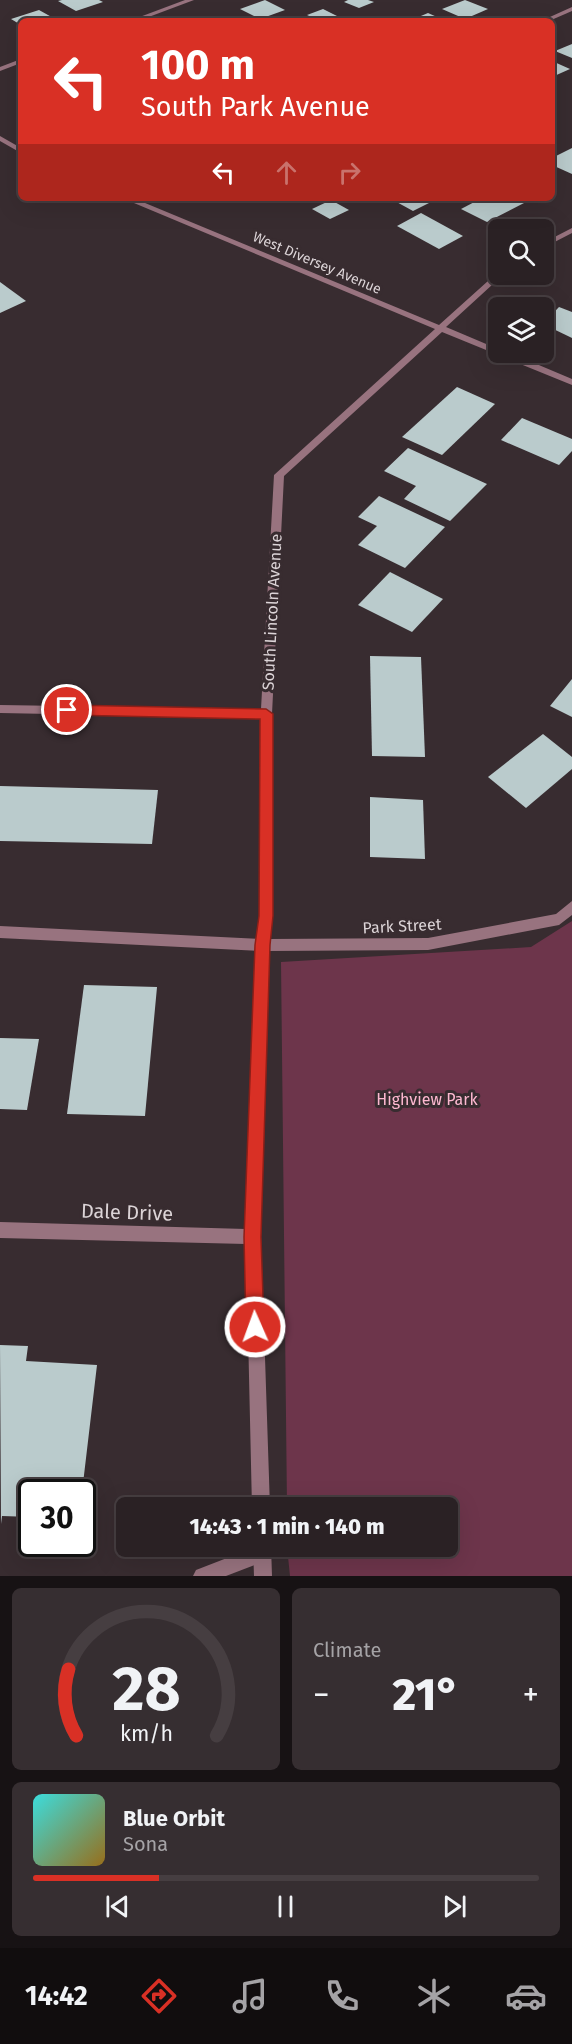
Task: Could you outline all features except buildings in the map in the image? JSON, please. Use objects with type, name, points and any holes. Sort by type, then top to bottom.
[{"type":"street","points":[[140,18],[191,0]]},
{"type":"street","points":[[551,18],[572,9]]},
{"type":"street","points":[[0,69],[18,62]]},
{"type":"street","points":[[0,138],[18,149]]},
{"type":"street","name":"West Diversey Avenue","points":[[136,201],[488,347]]},
{"type":"street","points":[[554,240],[572,230]]},
{"type":"street","name":"South Lincoln Avenue","points":[[261,1497],[253,1237],[262,945],[266,916],[266,714],[279,475],[488,285]]},
{"type":"street","name":"West Diversey Avenue","points":[[526,363],[572,382]]},
{"type":"street","points":[[0,709],[266,714]]},
{"type":"street","name":"Park Street","points":[[0,932],[262,945],[428,944],[559,919],[572,907]]},
{"type":"street","name":"Dale Drive","points":[[0,1230],[253,1237]]},
{"type":"street","points":[[202,1576],[246,1557]]},
{"type":"street","points":[[262,1557],[262,1576]]},
{"type":"green space","name":"Highview Park","points":[[572,921],[572,1576],[290,1576],[288,1557],[458,1557],[458,1497],[287,1497],[281,962],[531,947]]},
{"type":"route","points":[[67,710],[266,714],[266,916],[262,945],[253,1237],[255,1327]]}]
